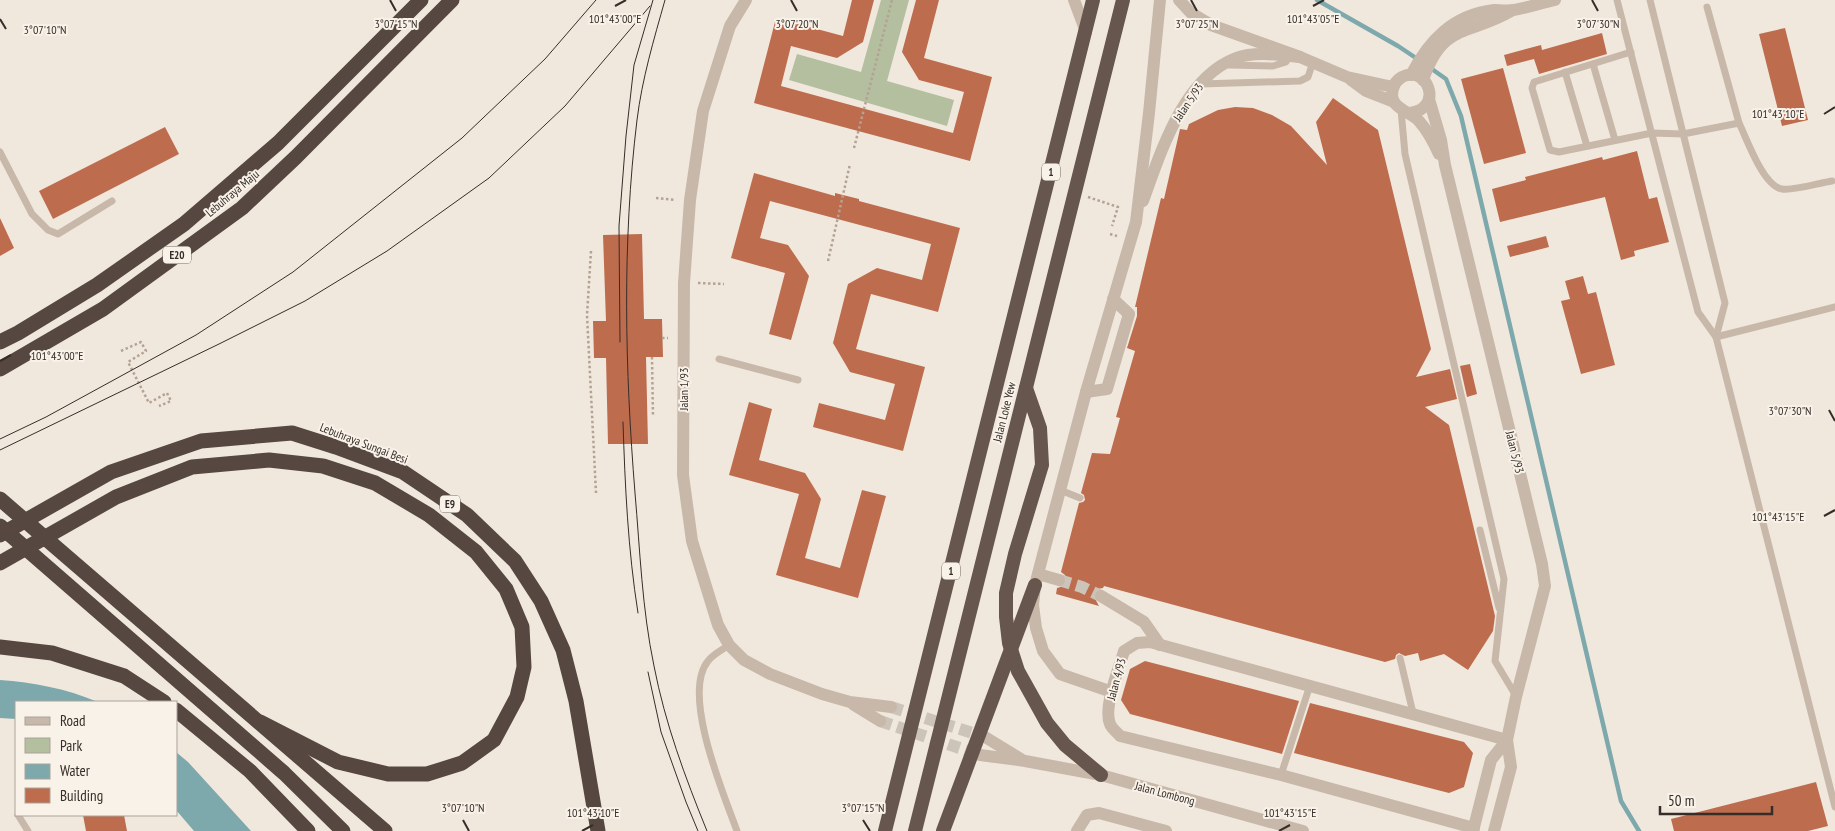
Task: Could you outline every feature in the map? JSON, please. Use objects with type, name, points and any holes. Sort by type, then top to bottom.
[{"type":"highway","name":"Lebuhraya Maju","points":[[0,342],[97,285],[184,224],[278,143],[420,0]]},
{"type":"highway","name":"Lebuhraya Maju","points":[[0,368],[103,309],[242,208],[296,157],[452,0]]},
{"type":"highway","name":"Jalan Loke Yew","points":[[885,831],[1093,0]]},
{"type":"highway","name":"Jalan Loke Yew","points":[[915,831],[1123,0]]},
{"type":"highway","points":[[1026,388],[1040,428],[1042,465],[1015,554],[1006,593],[1009,643],[1018,671],[1048,724],[1065,745],[1101,775]]},
{"type":"highway","name":"Lebuhraya Sungai Besi","points":[[0,534],[111,472],[201,441],[292,433],[403,472],[467,514],[514,561],[541,602],[563,650],[576,701],[598,831]]},
{"type":"highway","points":[[0,563],[116,497],[192,467],[269,460],[322,466],[375,483],[429,515],[476,552],[506,589],[522,627],[524,667],[517,697],[494,740],[462,763],[427,774],[388,774],[338,762],[260,722]]},
{"type":"highway","points":[[0,499],[385,831]]},
{"type":"highway","points":[[0,526],[284,773],[342,831]]},
{"type":"highway","points":[[943,831],[1036,580]]},
{"type":"highway","points":[[0,646],[52,653],[124,676],[162,701]]},
{"type":"highway","points":[[178,712],[250,771],[308,831]]},
{"type":"street","name":"Jalan 1/93","points":[[746,0],[730,26],[703,111],[690,200],[684,283],[683,475],[692,541],[718,625],[729,645],[744,660],[770,674],[822,694],[850,702]]},
{"type":"street","points":[[1074,0],[1086,32]]},
{"type":"street","points":[[1112,692],[1060,674],[1043,651],[1036,628],[1034,612],[1036,580],[1086,392],[1136,222],[1160,0]]},
{"type":"street","name":"Jalan 5/93","points":[[1179,0],[1191,13],[1211,25],[1313,62],[1347,77],[1394,87]]},
{"type":"street","points":[[1420,72],[1400,78],[1394,87],[1392,92],[1402,108],[1422,109],[1429,99],[1429,88],[1420,72],[1430,44],[1441,33],[1466,18],[1495,15],[1517,6],[1555,0]]},
{"type":"street","name":"Jalan 5/93","points":[[1136,222],[1164,143],[1180,112],[1201,84],[1223,64],[1238,57],[1259,55],[1295,56]]},
{"type":"street","name":"Jalan 5/93","points":[[1347,77],[1366,91],[1402,108],[1420,122],[1430,136],[1445,165]]},
{"type":"street","name":"Jalan 5/93","points":[[1429,99],[1441,140],[1445,165],[1542,564],[1545,586],[1516,697],[1507,740],[1511,767],[1494,831]]},
{"type":"street","points":[[1086,392],[1107,389],[1110,380],[1129,314],[1113,299]]},
{"type":"street","points":[[1036,580],[1059,580]]},
{"type":"street","points":[[1101,596],[1144,622],[1160,645]]},
{"type":"street","name":"Jalan 4/93","points":[[1473,830],[1281,775],[1120,736],[1110,726],[1108,714],[1112,692],[1124,651],[1138,642],[1150,642],[1507,740]]},
{"type":"street","points":[[850,702],[891,707]]},
{"type":"street","points":[[850,702],[880,721]]},
{"type":"street","name":"Jalan Lombong","points":[[985,736],[1025,761]]},
{"type":"street","name":"Jalan 5/93","points":[[1473,830],[1491,760],[1507,740]]},
{"type":"street","name":"Jalan Lombong","points":[[980,755],[1101,775],[1303,831]]},
{"type":"street","points":[[1077,831],[1087,815],[1099,813],[1166,831]]},
{"type":"lane","points":[[1617,0],[1698,312],[1716,337],[1835,807]]},
{"type":"lane","points":[[1650,0],[1725,303],[1716,337]]},
{"type":"lane","points":[[1707,7],[1739,123],[1763,174],[1774,187],[1784,189],[1832,181]]},
{"type":"lane","points":[[1631,52],[1534,82],[1532,88],[1550,150],[1559,152],[1652,133],[1683,134],[1739,123]]},
{"type":"lane","points":[[1201,84],[1300,81],[1308,77],[1313,62]]},
{"type":"lane","points":[[1593,64],[1615,140]]},
{"type":"lane","points":[[1565,72],[1587,146]]},
{"type":"lane","points":[[1402,108],[1405,154],[1504,579],[1496,661],[1516,697]]},
{"type":"lane","points":[[0,152],[32,214],[48,230],[58,234],[112,201]]},
{"type":"lane","points":[[1716,337],[1835,307]]},
{"type":"lane","points":[[720,359],[798,380]]},
{"type":"lane","points":[[1060,490],[1080,498]]},
{"type":"lane","points":[[1480,530],[1501,613]]},
{"type":"lane","points":[[729,645],[717,652],[706,662],[699,683],[701,717],[711,760],[737,831]]},
{"type":"lane","points":[[1400,658],[1413,713]]},
{"type":"lane","points":[[1281,775],[1310,685]]},
{"type":"lane","points":[[19,816],[28,831]]},
{"type":"path","points":[[854,148],[892,0]]},
{"type":"path","points":[[828,261],[850,164]]},
{"type":"path","points":[[1075,192],[1118,207],[1112,226]]},
{"type":"path","points":[[656,198],[675,200]]},
{"type":"path","points":[[591,251],[587,315],[596,492]]},
{"type":"path","points":[[684,283],[724,284]]},
{"type":"path","points":[[662,338],[668,338]]},
{"type":"path","points":[[121,350],[141,342],[146,351],[128,362],[149,403],[167,393],[171,401],[159,406]]},
{"type":"path","points":[[652,357],[653,417]]},
{"type":"green space","points":[[881,0],[909,0],[887,81],[954,100],[947,126],[789,80],[797,54],[861,72]]},
{"type":"water","points":[[0,680],[50,687],[95,701],[15,701],[15,719],[0,718]]},
{"type":"water","points":[[178,754],[188,762],[251,831],[194,831],[178,812]]},
{"type":"building","points":[[852,0],[874,0],[863,42],[837,58],[791,46],[781,86],[953,133],[964,92],[919,80],[902,52],[916,0],[939,0],[924,58],[992,77],[970,161],[754,103],[776,18],[843,36]]},
{"type":"building","points":[[1785,28],[1808,120],[1782,126],[1759,34]]},
{"type":"building","points":[[1602,33],[1607,54],[1539,74],[1534,59],[1507,66],[1504,55],[1541,45],[1542,50]]},
{"type":"building","points":[[1503,68],[1526,153],[1484,164],[1461,79]]},
{"type":"building","points":[[1333,98],[1378,130],[1431,349],[1416,377],[1450,369],[1457,399],[1425,407],[1449,425],[1495,616],[1493,631],[1468,670],[1444,654],[1420,661],[1418,653],[1405,656],[1399,653],[1395,659],[1385,662],[1104,586],[1097,589],[1093,595],[1099,606],[1056,594],[1057,588],[1064,586],[1067,582],[1065,575],[1061,572],[1079,503],[1085,500],[1084,495],[1081,493],[1092,453],[1110,454],[1120,418],[1116,417],[1135,351],[1127,348],[1137,316],[1137,307],[1135,307],[1161,198],[1164,199],[1180,129],[1187,130],[1189,124],[1218,110],[1235,107],[1253,108],[1272,115],[1291,126],[1327,165],[1316,122]]},
{"type":"building","points":[[165,127],[179,154],[53,219],[39,191]]},
{"type":"building","points":[[1637,151],[1649,199],[1657,197],[1669,242],[1634,251],[1635,256],[1621,260],[1605,197],[1500,222],[1492,189],[1526,180],[1525,177],[1602,157],[1603,160]]},
{"type":"building","points":[[754,173],[835,196],[835,193],[859,199],[859,201],[960,228],[938,312],[871,294],[856,349],[925,367],[903,451],[813,427],[819,403],[885,420],[895,384],[850,372],[833,343],[848,284],[877,268],[922,280],[931,244],[770,201],[760,238],[788,245],[809,276],[791,340],[769,334],[785,273],[731,258]]},
{"type":"building","points":[[0,218],[14,248],[0,256]]},
{"type":"building","points":[[642,234],[644,319],[662,319],[663,357],[646,357],[648,444],[608,444],[606,358],[594,358],[593,321],[606,321],[603,235]]},
{"type":"building","points":[[1546,236],[1549,247],[1510,257],[1507,246]]},
{"type":"building","points":[[1583,276],[1588,294],[1596,292],[1615,365],[1581,374],[1561,301],[1570,299],[1565,281]]},
{"type":"building","points":[[1470,364],[1477,394],[1467,397],[1460,366]]},
{"type":"building","points":[[749,402],[772,409],[759,460],[805,473],[821,499],[805,558],[840,568],[862,490],[886,496],[858,598],[776,575],[799,494],[729,475]]},
{"type":"building","points":[[1145,661],[1299,701],[1282,754],[1130,714],[1121,700],[1130,669]]},
{"type":"building","points":[[1310,703],[1464,742],[1473,753],[1464,787],[1449,793],[1294,753]]},
{"type":"building","points":[[1816,782],[1828,826],[1808,831],[1674,831],[1671,819]]},
{"type":"building","points":[[83,816],[124,816],[127,831],[86,831]]},
{"type":"waterway","points":[[1317,0],[1419,60]]},
{"type":"waterway","points":[[1429,67],[1446,79],[1461,116],[1621,801],[1639,831]]},
{"type":"tunnel","points":[[1059,580],[1082,587],[1101,596]]},
{"type":"tunnel","points":[[891,707],[985,737]]},
{"type":"tunnel","points":[[880,721],[980,755]]},
{"type":"tram line","points":[[0,439],[46,417],[196,335],[293,272],[462,138],[545,59],[596,0]]},
{"type":"tram line","points":[[620,342],[619,226],[626,136],[634,65],[653,0]]},
{"type":"tram line","points":[[665,0],[642,89],[632,166],[627,259],[629,400],[642,580],[650,645],[670,729],[683,770],[707,831]]},
{"type":"tram line","points":[[0,450],[305,301],[387,251],[489,178],[565,106],[650,6]]},
{"type":"tram line","points":[[623,422],[628,518],[638,613]]},
{"type":"tram line","points":[[648,672],[661,732],[698,831]]}]
